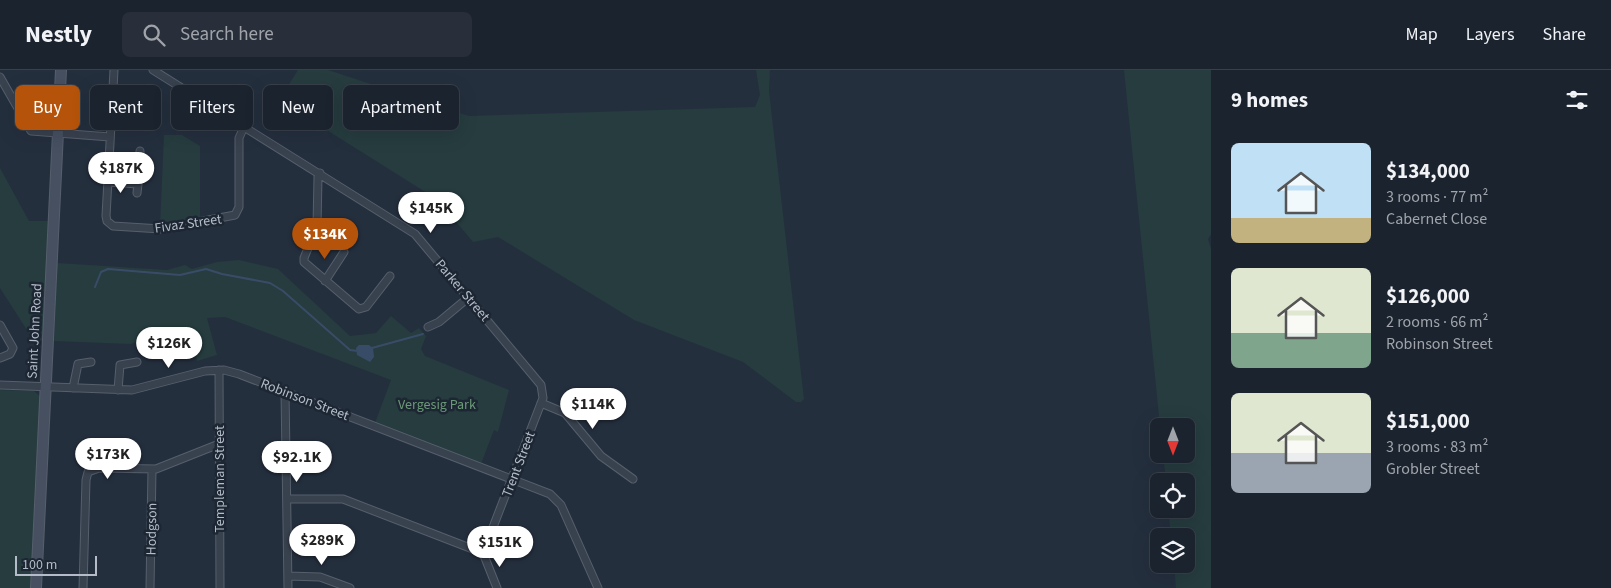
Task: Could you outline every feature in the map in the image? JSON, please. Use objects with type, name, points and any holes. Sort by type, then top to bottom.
[{"type":"main road","name":"Saint John Road","points":[[36,588],[61,72]]},
{"type":"street","name":"Fivaz Street","points":[[114,70],[106,216],[109,223],[116,227],[161,229],[233,216],[239,207],[239,138],[243,130]]},
{"type":"street","name":"Parker Street","points":[[153,70],[177,85]]},
{"type":"street","points":[[0,77],[31,131],[110,137]]},
{"type":"street","name":"Parker Street","points":[[249,130],[415,234],[541,385],[544,393],[542,403]]},
{"type":"street","points":[[137,193],[140,150]]},
{"type":"street","points":[[320,173],[318,176],[316,229],[304,260],[354,307],[361,309],[366,307],[390,276]]},
{"type":"street","points":[[108,182],[138,184]]},
{"type":"street","points":[[325,281],[344,252]]},
{"type":"street","points":[[428,327],[439,322],[469,297]]},
{"type":"street","points":[[0,325],[13,348],[10,354],[0,358]]},
{"type":"street","points":[[74,388],[78,364],[91,362]]},
{"type":"street","points":[[118,390],[120,365],[123,362],[137,362]]},
{"type":"street","name":"Robinson Street","points":[[0,385],[118,390],[138,389],[198,373],[219,370],[239,374],[554,497],[560,505],[598,588]]},
{"type":"street","name":"Templeman Street","points":[[219,370],[220,588]]},
{"type":"street","points":[[285,392],[288,588]]},
{"type":"street","points":[[542,403],[565,413],[601,456],[634,479]]},
{"type":"street","name":"Trent Street","points":[[483,554],[542,403]]},
{"type":"street","points":[[83,588],[86,476],[91,470],[99,468],[152,469],[219,444]]},
{"type":"street","name":"Hodgson","points":[[150,588],[152,469]]},
{"type":"street","points":[[287,499],[343,499],[483,554],[497,588]]},
{"type":"street","points":[[288,576],[320,577],[350,588]]},
{"type":"green space","points":[[298,70],[328,70],[374,85],[343,85],[343,130],[459,130],[459,113],[469,116],[755,107],[760,95],[756,70],[770,70],[769,91],[804,399],[801,402],[796,402],[743,362],[634,320],[498,237],[473,242],[438,200],[327,130],[333,130],[333,85],[288,85]]},
{"type":"green space","points":[[1124,70],[1211,70],[1211,234],[1208,239],[1211,249],[1211,588],[1176,588],[1175,573],[1195,573],[1195,528],[1170,528],[1169,518],[1195,518],[1195,473],[1165,473],[1164,463],[1195,463],[1195,418],[1159,418]]},
{"type":"green space","points":[[164,135],[182,135],[200,146],[200,218],[160,227]]},
{"type":"green space","points":[[0,168],[29,221],[50,221],[43,341],[34,341],[0,288]]},
{"type":"green space","name":"Vergesig Park","points":[[239,260],[278,269],[350,336],[376,333],[391,316],[411,333],[419,328],[426,336],[421,349],[425,356],[509,390],[498,432],[494,430],[481,464],[375,423],[391,380],[225,317],[207,318],[217,355],[197,361],[196,355],[151,336],[131,344],[54,341],[57,263],[167,270],[185,265],[192,269],[217,262]]},
{"type":"green space","points":[[0,390],[34,391],[42,398],[33,588],[0,588]]},
{"type":"water","points":[[359,345],[369,345],[373,348],[374,357],[370,362],[357,355],[356,348]]},
{"type":"waterway","points":[[95,287],[101,272],[108,269],[180,275],[206,269],[270,283],[283,291],[350,350],[358,351]]},
{"type":"waterway","points":[[372,348],[423,334]]}]
